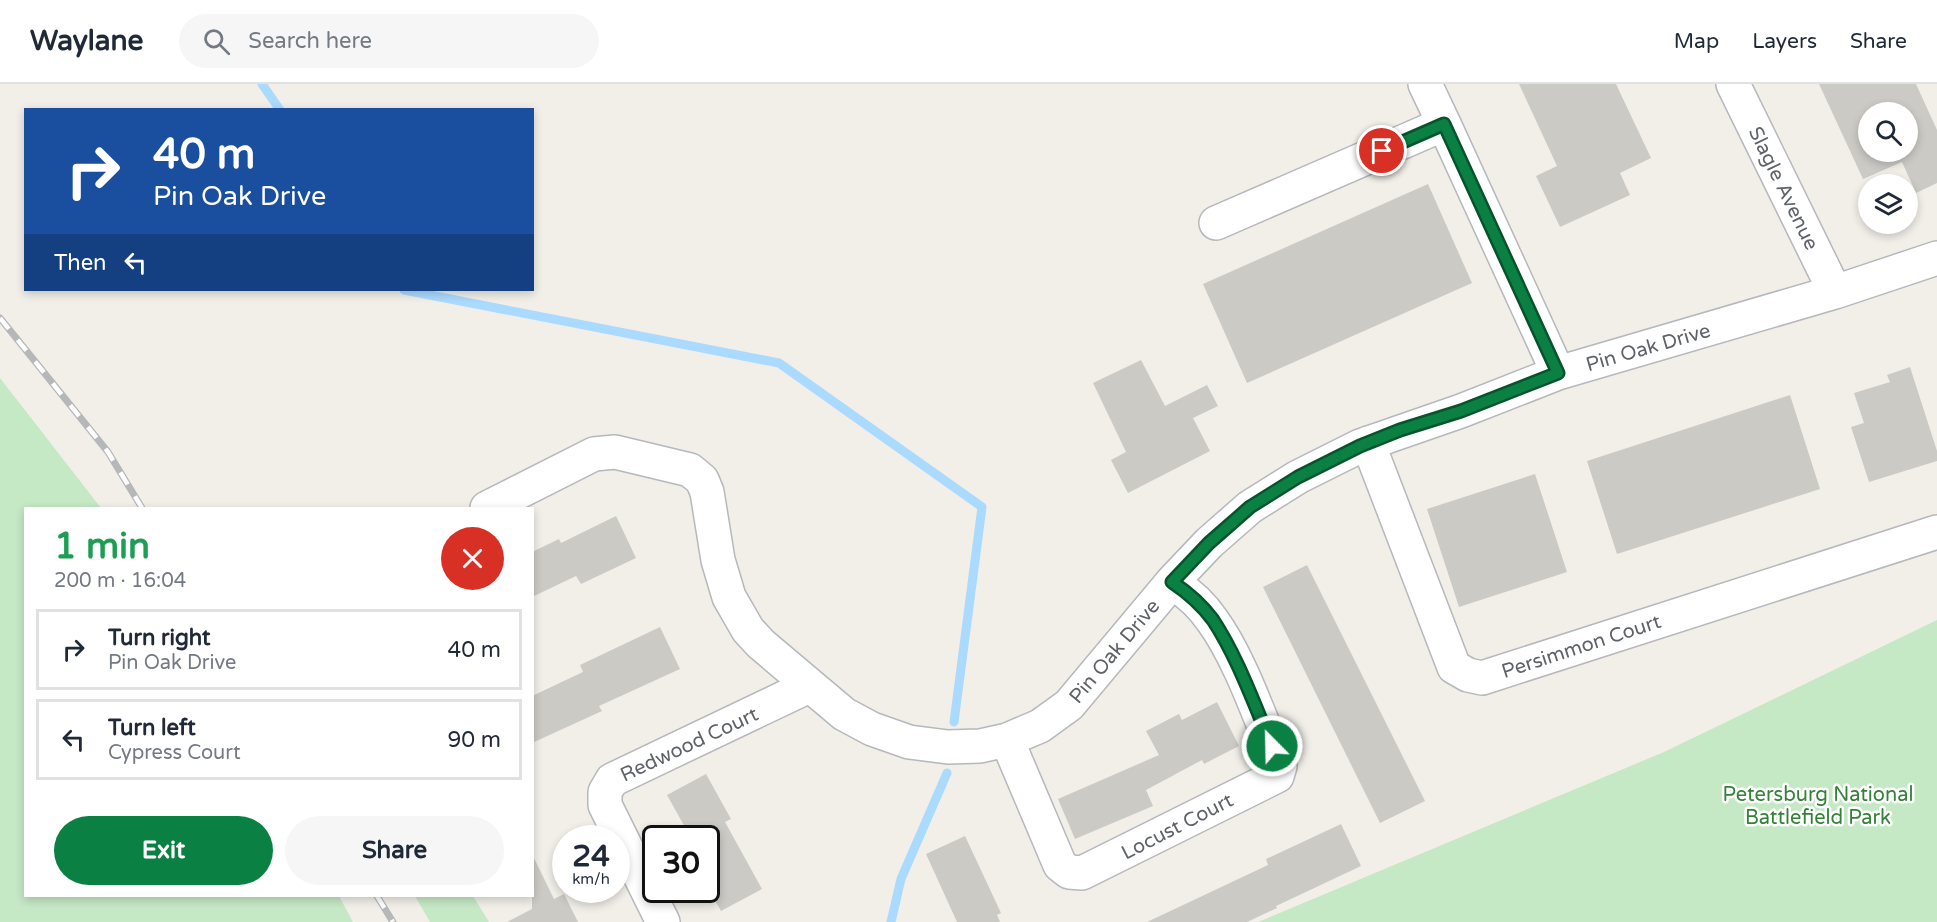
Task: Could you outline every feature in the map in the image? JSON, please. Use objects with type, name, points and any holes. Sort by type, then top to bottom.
[{"type":"street","points":[[1425,84],[1558,373]]},
{"type":"street","name":"Slagle Avenue","points":[[1733,84],[1835,292]]},
{"type":"street","points":[[1216,223],[1444,124]]},
{"type":"street","name":"Pin Oak Drive","points":[[489,507],[594,454],[615,452],[690,470],[702,480],[707,492],[718,560],[729,597],[748,630],[809,686],[853,719],[872,729],[909,742],[948,747],[980,746],[1007,740],[1040,726],[1069,705],[1172,582],[1209,543],[1250,507],[1298,477],[1368,443],[1461,411],[1558,373],[1835,292],[1937,258]]},
{"type":"street","name":"Persimmon Court","points":[[1368,443],[1454,667],[1468,675],[1482,678],[1937,532]]},
{"type":"street","name":"Locust Court","points":[[1007,740],[1060,866],[1069,872],[1082,873],[1277,776],[1280,766],[1237,666],[1212,619],[1189,594],[1172,582]]},
{"type":"street","name":"Redwood Court","points":[[663,922],[604,806],[605,792],[612,780],[809,686]]},
{"type":"green space","points":[[0,378],[100,507],[24,507],[24,897],[340,897],[353,922],[0,922]]},
{"type":"green space","name":"Petersburg National Battlefield Park","points":[[1937,620],[1937,922],[1258,922],[1664,752]]},
{"type":"green space","points":[[416,897],[474,897],[489,922],[430,922]]},
{"type":"building","points":[[1519,84],[1616,84],[1651,158],[1620,173],[1630,195],[1560,227],[1536,176],[1557,166]]},
{"type":"building","points":[[1819,84],[1916,84],[1937,130],[1937,183],[1918,192],[1918,174],[1907,174],[1902,162],[1874,174],[1861,174]]},
{"type":"building","points":[[1428,184],[1472,283],[1247,383],[1203,284]]},
{"type":"building","points":[[1141,360],[1165,406],[1207,385],[1218,406],[1193,418],[1210,451],[1128,493],[1111,460],[1126,452],[1093,383]]},
{"type":"building","points":[[1910,367],[1937,451],[1937,461],[1869,482],[1851,427],[1864,423],[1854,393],[1890,382],[1887,375]]},
{"type":"building","points":[[1790,395],[1820,489],[1617,554],[1587,461]]},
{"type":"building","points":[[1535,474],[1567,572],[1459,607],[1427,509]]},
{"type":"building","points":[[616,516],[636,558],[581,584],[576,576],[534,596],[534,551],[559,539],[561,543]]},
{"type":"building","points":[[1307,565],[1425,801],[1380,823],[1263,587]]},
{"type":"building","points":[[660,627],[680,669],[599,706],[602,711],[534,742],[534,695],[583,672],[580,665]]},
{"type":"building","points":[[1217,702],[1239,746],[1204,764],[1202,760],[1146,790],[1153,806],[1075,839],[1058,799],[1159,755],[1146,731],[1179,714],[1182,720]]},
{"type":"building","points":[[706,774],[731,819],[725,822],[762,889],[721,911],[716,903],[720,903],[720,825],[684,825],[667,795]]},
{"type":"building","points":[[1341,824],[1361,866],[1247,922],[1147,922],[1268,865],[1266,859]]},
{"type":"building","points":[[965,836],[1001,913],[997,915],[1000,922],[957,922],[926,854]]},
{"type":"building","points":[[534,858],[552,895],[552,903],[568,903],[578,922],[507,922],[532,909]]},
{"type":"waterway","points":[[262,84],[279,108]]},
{"type":"waterway","points":[[409,291],[779,363],[982,507],[954,722]]},
{"type":"waterway","points":[[891,922],[901,879],[947,773]]},
{"type":"railway","points":[[0,318],[108,452],[141,507]]},
{"type":"railway","points":[[378,897],[393,922]]},
{"type":"route","points":[[1272,746],[1237,666],[1212,619],[1189,594],[1172,582],[1209,543],[1250,507],[1298,477],[1360,446],[1400,430],[1461,411],[1558,373],[1444,124],[1382,151]]}]
